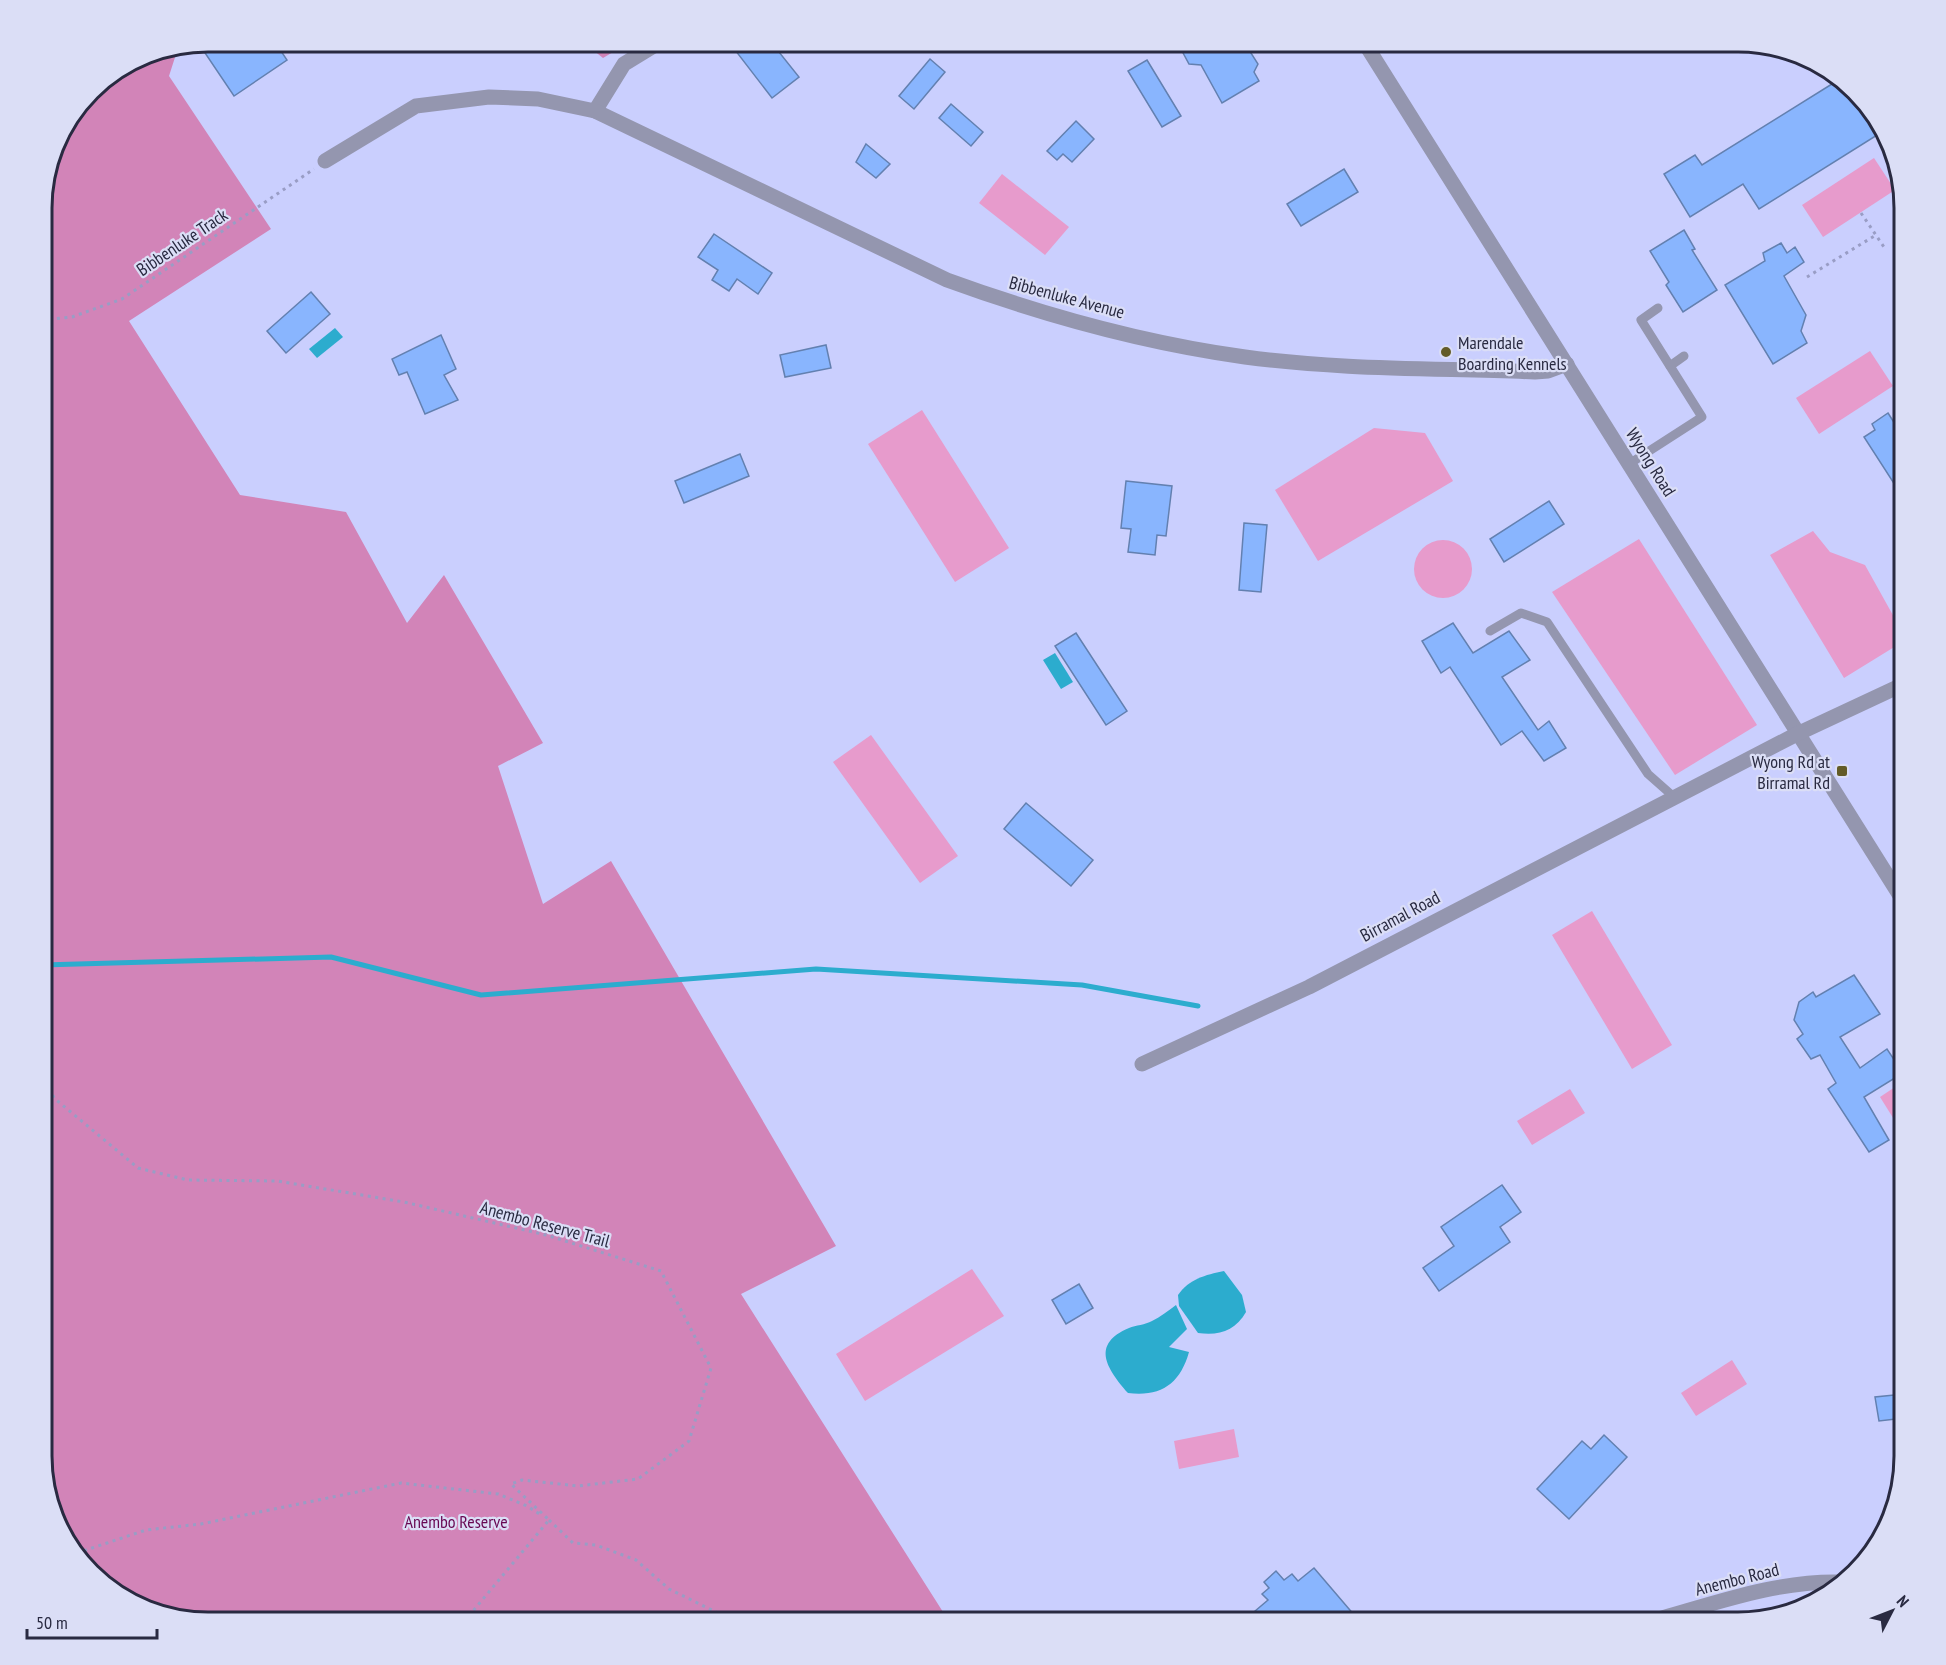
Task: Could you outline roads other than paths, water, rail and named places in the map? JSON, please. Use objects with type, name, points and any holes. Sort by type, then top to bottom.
[{"type":"street","name":"Wyong Road","points":[[1370,52],[1894,886]]},
{"type":"street","points":[[595,111],[624,64],[642,53]]},
{"type":"street","name":"Bibbenluke Avenue","points":[[325,161],[416,106],[489,97],[538,99],[595,111],[947,280],[1005,301],[1066,319],[1213,352],[1297,362],[1535,372],[1548,371],[1567,364]]},
{"type":"street","name":"Birramal Road","points":[[1142,1064],[1309,987],[1797,734],[1894,689]]},
{"type":"street","name":"Anembo Road","points":[[1685,1612],[1782,1586],[1830,1582]]},
{"type":"lane","points":[[1629,464],[1702,417],[1641,320],[1658,308]]},
{"type":"lane","points":[[1670,366],[1684,356]]},
{"type":"lane","points":[[1490,630],[1521,613],[1547,622],[1648,774],[1674,797]]},
{"type":"water","points":[[335,328],[343,337],[317,358],[309,349]]},
{"type":"water","points":[[1055,653],[1073,682],[1061,689],[1043,660]]},
{"type":"water","points":[[1224,1271],[1242,1295],[1246,1312],[1237,1324],[1226,1331],[1213,1334],[1198,1333],[1179,1306],[1178,1295],[1192,1281]]},
{"type":"water","points":[[1176,1305],[1187,1329],[1169,1347],[1189,1352],[1185,1363],[1168,1386],[1150,1393],[1128,1393],[1109,1366],[1106,1349],[1110,1341],[1117,1334],[1152,1321]]},
{"type":"waterway","points":[[53,965],[331,957],[481,995],[816,969],[1082,985],[1198,1006]]},
{"type":"place","name":"Marendale Boarding Kennels","points":[[1446,352]]},
{"type":"place","name":"Wyong Rd at Birramal Rd","points":[[1842,771]]},
{"type":"park label","name":"Anembo Reserve","points":[[456,1521]]}]
